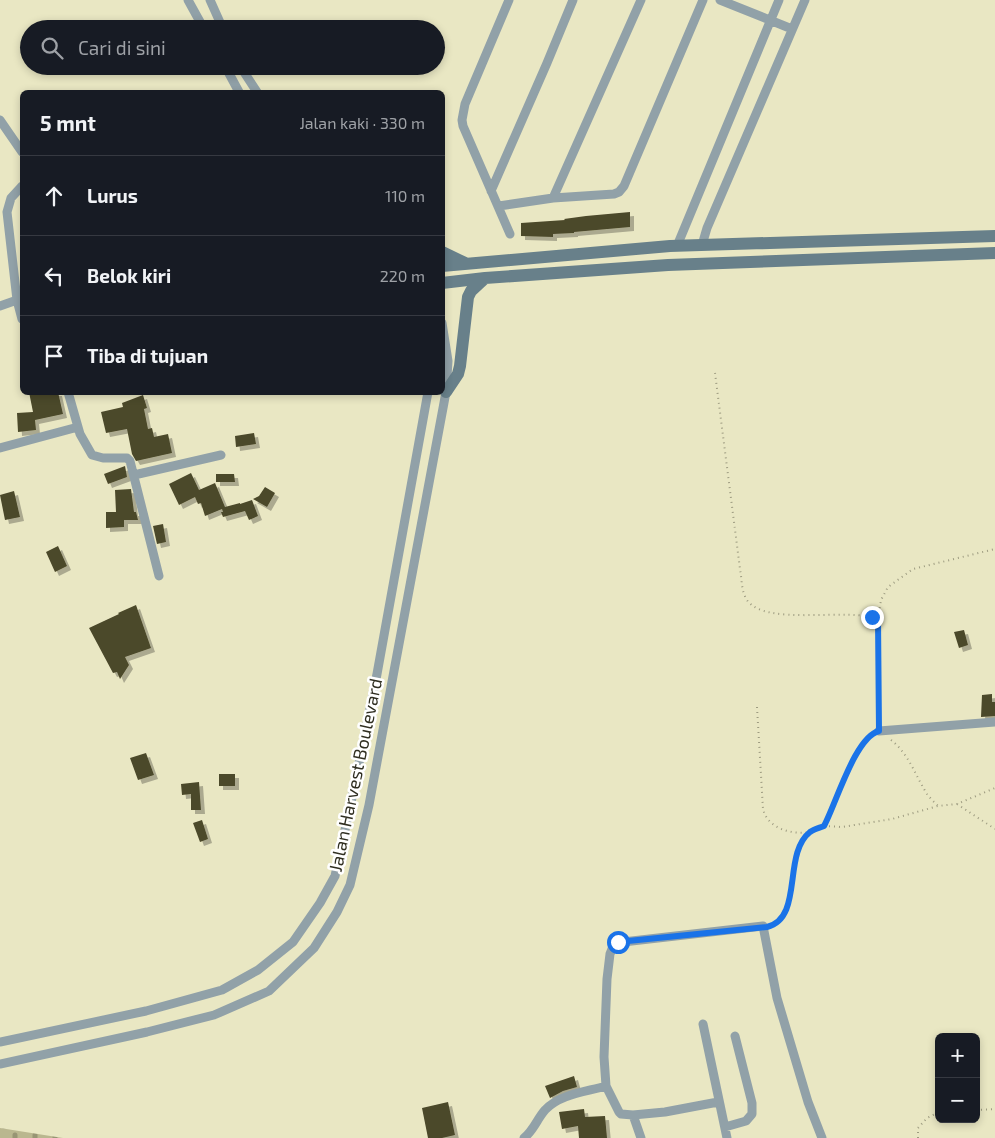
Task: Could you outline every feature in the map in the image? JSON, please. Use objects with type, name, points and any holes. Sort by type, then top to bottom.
[{"type":"street","points":[[188,0],[199,20]]},
{"type":"street","points":[[210,0],[219,20]]},
{"type":"street","points":[[510,0],[465,104],[462,120],[510,234]]},
{"type":"street","points":[[491,191],[573,0]]},
{"type":"street","points":[[553,198],[641,0]]},
{"type":"street","points":[[499,206],[553,198],[614,194],[619,192],[624,186],[703,0]]},
{"type":"street","points":[[720,0],[790,28]]},
{"type":"street","points":[[677,246],[774,21],[779,0]]},
{"type":"street","points":[[702,245],[707,228],[790,28],[805,0]]},
{"type":"street","points":[[230,75],[238,90]]},
{"type":"street","points":[[246,75],[256,90]]},
{"type":"street","points":[[0,120],[20,149]]},
{"type":"street","points":[[20,188],[12,198],[7,212],[19,289],[17,300],[20,311]]},
{"type":"street","points":[[445,266],[677,246],[995,236]]},
{"type":"street","points":[[445,283],[668,265],[995,253]]},
{"type":"street","points":[[445,254],[464,263]]},
{"type":"street","points":[[446,392],[458,374],[460,366],[468,297],[471,291],[485,278]]},
{"type":"street","points":[[0,306],[17,300]]},
{"type":"street","name":"Jalan Harvest Boulevard","points":[[0,1064],[147,1032],[214,1015],[269,991],[314,948],[337,912],[350,885],[369,805],[446,392],[447,350],[445,339]]},
{"type":"street","points":[[69,395],[78,427],[92,455],[104,458],[128,459],[132,466],[159,576]]},
{"type":"street","name":"Jalan Harvest Boulevard","points":[[0,1042],[146,1011],[222,990],[258,970],[293,942],[320,903],[335,876],[377,674],[427,395]]},
{"type":"street","points":[[0,448],[78,427]]},
{"type":"street","points":[[134,475],[221,455]]},
{"type":"street","points":[[387,612],[405,614]]},
{"type":"street","points":[[879,731],[995,722]]},
{"type":"street","points":[[718,1102],[665,1112],[633,1115],[620,1114],[606,1086],[604,1046],[607,979],[610,954],[614,944],[763,926],[777,998],[808,1102],[822,1138]]},
{"type":"street","points":[[703,1024],[727,1138]]},
{"type":"street","points":[[725,1128],[746,1121],[752,1114],[752,1103],[735,1036]]},
{"type":"street","points":[[524,1138],[551,1105],[568,1096],[606,1086]]},
{"type":"street","points":[[633,1115],[641,1138]]},
{"type":"path","points":[[715,373],[740,569],[747,600],[753,606],[762,610],[778,613],[866,615],[878,619]]},
{"type":"path","points":[[879,731],[878,619],[881,600],[888,587],[913,570],[995,549]]},
{"type":"path","points":[[757,707],[764,816],[769,822],[791,832],[801,834],[824,826],[870,824],[938,806],[957,804],[995,788]]},
{"type":"path","points":[[879,731],[900,748],[928,795],[938,806]]},
{"type":"path","points":[[824,826],[852,761],[869,735],[879,731]]},
{"type":"path","points":[[957,804],[995,829]]},
{"type":"path","points":[[763,926],[776,925],[785,913],[790,896],[798,848],[811,832]]},
{"type":"path","points":[[980,1110],[995,1109]]},
{"type":"path","points":[[918,1138],[918,1128],[927,1118],[935,1114]]},
{"type":"green space","points":[[0,1128],[63,1138],[0,1138]]},
{"type":"building","points":[[630,212],[630,227],[553,234],[553,237],[521,236],[521,223]]},
{"type":"building","points":[[30,395],[59,395],[63,414],[35,420],[36,430],[18,432],[17,413],[33,412]]},
{"type":"building","points":[[143,395],[147,408],[144,409],[148,429],[152,428],[154,437],[168,434],[172,453],[136,461],[132,454],[127,429],[106,433],[101,412],[123,407],[122,403]]},
{"type":"building","points":[[254,433],[256,444],[236,447],[235,436]]},
{"type":"building","points":[[125,466],[127,477],[108,484],[104,474]]},
{"type":"building","points":[[191,473],[199,490],[215,483],[225,507],[252,500],[258,516],[249,520],[245,511],[223,517],[222,509],[205,516],[201,503],[198,504],[195,497],[179,505],[169,484]]},
{"type":"building","points":[[216,474],[234,474],[235,482],[216,482]]},
{"type":"building","points":[[265,487],[275,493],[267,507],[253,499],[259,496]]},
{"type":"building","points":[[131,489],[134,512],[136,512],[138,520],[124,520],[124,527],[106,528],[106,512],[116,512],[115,490]]},
{"type":"building","points":[[14,491],[20,517],[5,520],[0,495]]},
{"type":"building","points":[[163,524],[166,542],[157,544],[153,526]]},
{"type":"building","points":[[58,546],[67,566],[55,572],[46,552]]},
{"type":"building","points":[[136,605],[151,648],[125,657],[129,665],[120,679],[117,672],[113,673],[89,628]]},
{"type":"building","points":[[964,630],[968,645],[959,648],[954,632]]},
{"type":"building","points":[[992,694],[992,702],[995,702],[995,716],[981,717],[982,695]]},
{"type":"building","points":[[146,753],[154,775],[138,780],[130,758]]},
{"type":"building","points":[[219,774],[235,774],[235,786],[219,786]]},
{"type":"building","points":[[199,782],[201,810],[191,810],[191,794],[182,795],[181,784]]},
{"type":"building","points":[[202,820],[208,839],[200,842],[193,823]]},
{"type":"building","points":[[574,1076],[577,1087],[563,1091],[550,1098],[545,1086]]},
{"type":"building","points":[[448,1102],[455,1135],[442,1138],[428,1138],[422,1108]]},
{"type":"building","points":[[584,1109],[585,1117],[605,1116],[607,1138],[579,1138],[578,1126],[562,1129],[559,1112]]},
{"type":"route","points":[[618,942],[776,925],[788,906],[798,848],[806,836],[824,826],[852,761],[869,735],[879,731],[878,619],[872,617]]}]
